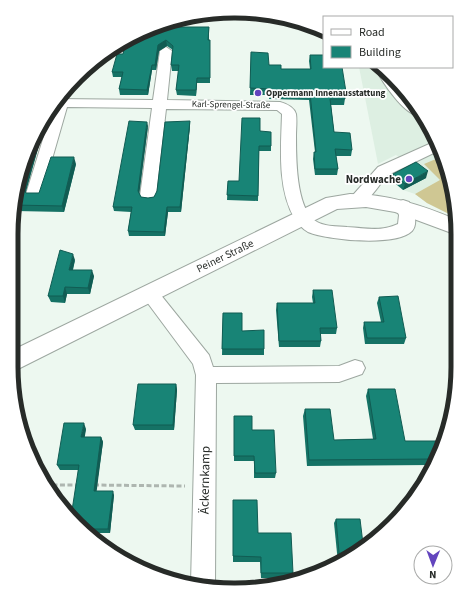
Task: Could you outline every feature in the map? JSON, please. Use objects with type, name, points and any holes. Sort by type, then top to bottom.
[{"type":"main road","name":"Peiner Straße","points":[[18,359],[333,203],[360,199],[379,201],[403,206],[451,226]]},
{"type":"street","points":[[148,196],[166,51]]},
{"type":"street","points":[[391,85],[399,94]]},
{"type":"street","name":"Karl-Sprengel-Straße","points":[[63,103],[270,105],[286,110],[289,114],[291,186],[301,218]]},
{"type":"street","name":"Karl-Sprengel-Straße","points":[[34,194],[56,112]]},
{"type":"street","points":[[360,199],[376,177],[383,171],[433,147]]},
{"type":"street","points":[[301,218],[308,225],[320,230],[373,236],[392,235],[406,227],[408,215],[403,206]]},
{"type":"street","name":"Äckernkamp","points":[[150,294],[202,361],[206,375],[206,486],[203,581]]},
{"type":"street","points":[[206,375],[339,374],[355,368]]},
{"type":"path","points":[[53,485],[84,485]]},
{"type":"path","points":[[91,485],[206,486]]},
{"type":"shaded area","points":[[218,18],[249,18],[253,19]]},
{"type":"shaded area","points":[[359,68],[372,68],[388,81],[415,114],[429,139],[440,165],[447,192],[450,215],[427,203],[415,194],[403,190],[414,168],[396,155],[378,164]]},
{"type":"shaded area","points":[[437,158],[444,178],[450,215],[427,203],[415,194],[440,180],[424,164]]},
{"type":"building","points":[[172,27],[209,27],[208,40],[210,40],[210,78],[197,78],[196,90],[176,90],[179,65],[171,65],[173,46],[166,40],[158,45],[155,65],[152,65],[147,90],[119,89],[123,72],[112,72],[117,54],[123,54],[124,48],[165,29]]},
{"type":"building","points":[[251,52],[268,53],[269,65],[281,65],[281,69],[311,69],[310,55],[323,55],[323,68],[342,68],[346,92],[344,92],[345,99],[330,99],[334,132],[350,133],[352,150],[335,149],[338,169],[315,169],[314,152],[316,152],[310,93],[270,93],[270,89],[250,88]]},
{"type":"building","points":[[242,118],[260,118],[260,131],[271,132],[271,146],[259,146],[258,196],[227,195],[228,181],[239,181]]},
{"type":"building","points":[[129,121],[147,122],[138,191],[141,197],[148,198],[154,197],[157,191],[165,122],[190,121],[180,207],[167,207],[164,232],[128,231],[132,207],[113,207]]},
{"type":"building","points":[[32,156],[23,189],[26,193],[39,193],[51,157],[74,157],[62,206],[20,205],[22,192],[25,178]]},
{"type":"building","points":[[416,162],[428,171],[405,184],[393,174]]},
{"type":"building","points":[[60,250],[73,254],[69,270],[92,270],[88,288],[65,287],[63,296],[48,296]]},
{"type":"building","points":[[313,290],[332,290],[337,328],[320,328],[321,341],[279,341],[277,303],[315,303]]},
{"type":"building","points":[[398,296],[406,338],[367,338],[364,322],[384,322],[379,297]]},
{"type":"building","points":[[223,313],[242,313],[242,331],[264,330],[264,349],[222,349]]},
{"type":"building","points":[[138,384],[176,384],[173,425],[133,425]]},
{"type":"building","points":[[368,389],[395,389],[405,441],[436,441],[437,444],[430,459],[309,460],[305,409],[330,409],[334,440],[376,439]]},
{"type":"building","points":[[234,416],[252,416],[252,430],[274,430],[276,473],[255,473],[254,456],[234,456]]},
{"type":"building","points":[[64,423],[84,423],[81,437],[101,437],[94,491],[113,491],[108,529],[92,529],[81,520],[72,509],[79,465],[57,465]]},
{"type":"building","points":[[233,500],[257,500],[258,533],[291,533],[293,573],[261,573],[261,557],[233,556]]},
{"type":"building","points":[[336,519],[360,519],[363,541],[339,556]]},
{"type":"place","name":"Oppermann Innenausstattung","points":[[258,93]]},
{"type":"place","name":"Nordwache","points":[[409,179]]}]
